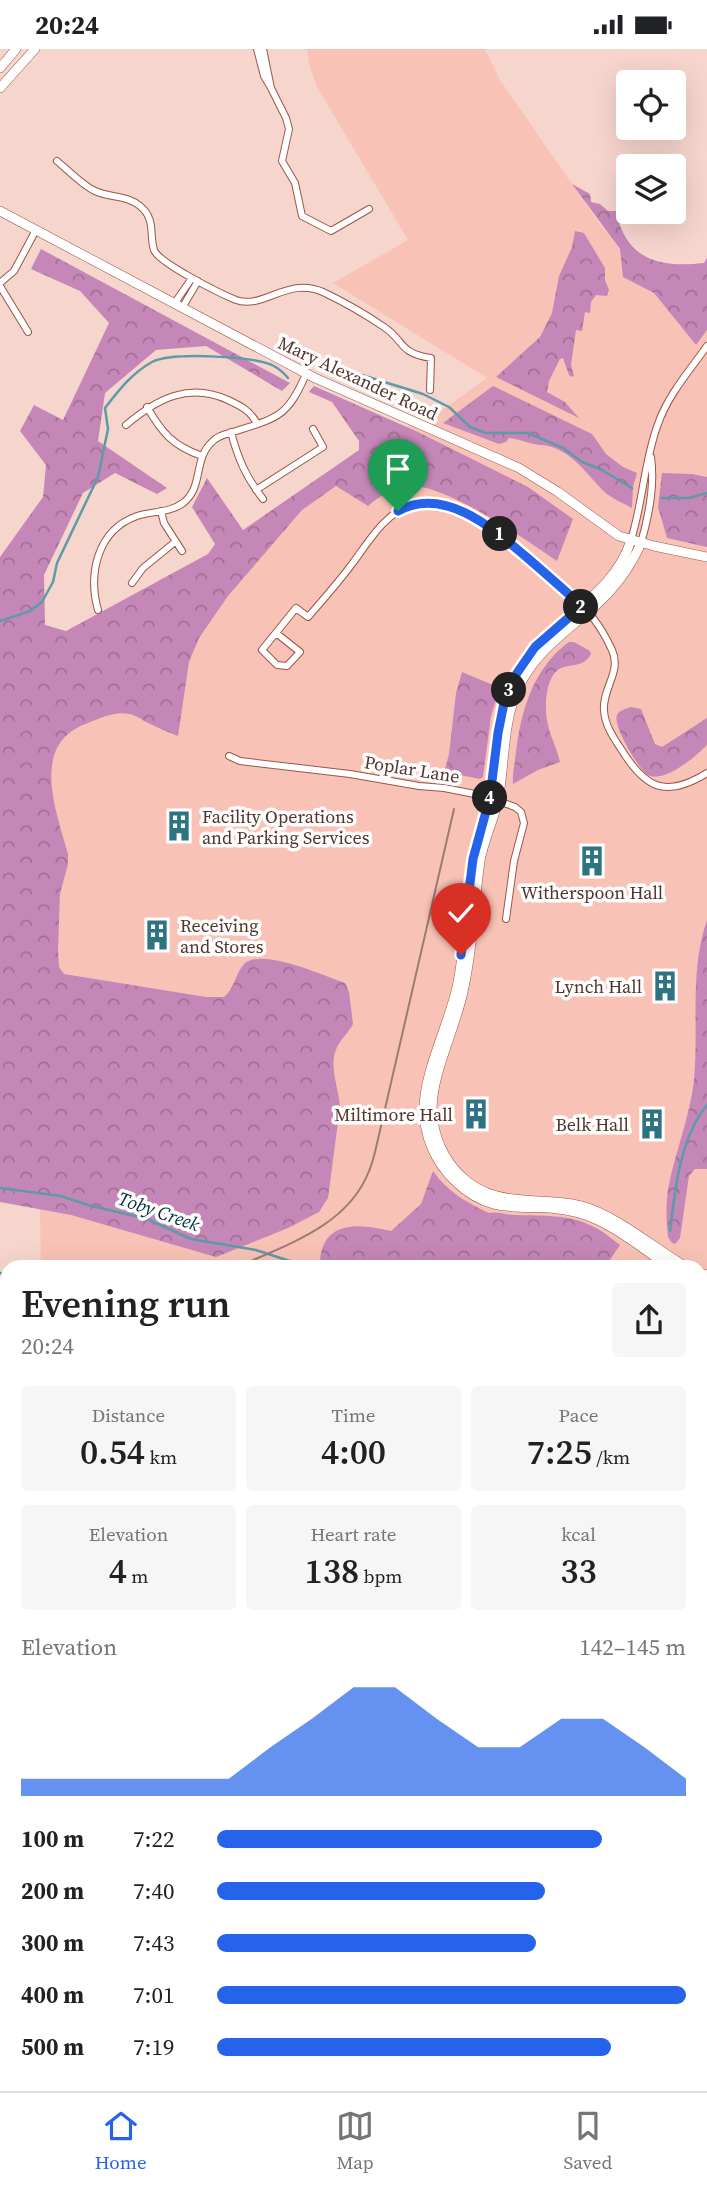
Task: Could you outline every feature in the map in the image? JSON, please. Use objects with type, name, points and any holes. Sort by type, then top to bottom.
[{"type":"street","points":[[0,68],[16,49]]},
{"type":"street","points":[[0,88],[35,49]]},
{"type":"street","points":[[257,49],[264,76],[288,124],[288,139],[282,161],[295,183],[302,216],[331,231],[369,209]]},
{"type":"street","points":[[263,49],[271,89]]},
{"type":"street","points":[[57,162],[94,190],[125,198],[143,208],[150,219],[157,256],[233,299],[251,302],[298,287],[312,288],[386,328],[405,349],[431,358],[430,390]]},
{"type":"street","name":"Mary Alexander Road","points":[[0,211],[306,374],[498,457],[542,482],[617,534],[707,558]]},
{"type":"street","points":[[28,332],[0,284],[13,271],[36,230]]},
{"type":"street","points":[[178,306],[195,279]]},
{"type":"street","points":[[674,1260],[594,1210],[556,1201],[502,1199],[474,1187],[458,1174],[439,1145],[432,1106],[458,998],[481,856],[509,715],[519,686],[544,649],[619,581],[650,507],[651,455],[658,422],[666,405],[707,346]]},
{"type":"street","points":[[98,610],[93,578],[96,562],[114,531],[130,520],[179,506],[190,497],[197,482],[202,456],[214,440],[272,419],[286,409],[306,374]]},
{"type":"street","points":[[126,425],[147,407],[184,393],[209,394],[241,406],[249,411],[257,424]]},
{"type":"street","points":[[147,407],[162,430],[177,445],[202,456]]},
{"type":"street","points":[[256,490],[323,447],[313,429]]},
{"type":"street","points":[[232,432],[238,459],[263,499]]},
{"type":"street","points":[[276,633],[300,652],[287,666],[277,665],[262,650],[296,608],[308,617],[384,522],[398,511],[417,503],[445,506],[484,523],[565,589],[596,621],[614,655],[615,672],[604,697],[604,713],[608,727],[632,767],[650,783],[667,787],[684,785],[707,773]]},
{"type":"street","points":[[161,511],[164,523],[182,551]]},
{"type":"street","points":[[132,583],[143,568],[175,542]]},
{"type":"street","name":"Poplar Lane","points":[[229,755],[240,761],[361,775],[494,799],[519,809],[523,819],[506,919]]},
{"type":"street","points":[[458,998],[427,1088],[424,1109],[432,1147],[446,1171],[464,1189],[493,1204],[518,1209],[554,1208],[593,1218],[660,1260]]},
{"type":"shaded area","points":[[307,49],[485,49],[500,80],[599,223],[643,279],[696,345],[707,330],[707,1260],[41,1260],[34,886],[66,632],[208,554],[395,431],[431,418],[487,378],[333,283],[408,240],[317,87]]},
{"type":"green space","points":[[572,184],[590,194],[591,202],[600,204],[608,211],[616,211],[616,224],[620,224],[636,250],[647,257],[673,264],[704,263],[707,258],[707,330],[696,345],[654,293],[623,277],[620,249]]},
{"type":"green space","points":[[575,231],[584,233],[605,268],[605,280],[609,290],[607,296],[596,295],[591,302],[590,313],[585,312],[582,331],[576,330],[571,365],[574,376],[569,375],[563,358],[549,381],[547,392],[565,402],[579,418],[496,377],[540,337],[552,313],[559,276],[572,247]]},
{"type":"green space","points":[[41,249],[290,383],[282,391],[206,346],[156,350],[105,393],[98,441],[167,488],[157,494],[115,473],[83,493],[44,575],[45,625],[66,631],[208,554],[215,544],[192,507],[207,478],[243,530],[359,450],[359,441],[332,402],[309,392],[314,386],[418,432],[528,487],[573,519],[557,561],[484,514],[441,493],[422,487],[406,486],[395,488],[368,506],[336,486],[302,510],[228,596],[199,638],[189,662],[178,736],[134,715],[119,713],[88,723],[70,733],[58,746],[51,780],[53,799],[68,854],[60,894],[58,950],[59,967],[64,974],[206,997],[224,997],[244,964],[264,959],[308,969],[345,983],[349,992],[353,1024],[337,1047],[334,1061],[340,1107],[328,1198],[319,1212],[288,1228],[216,1257],[71,1215],[0,1202],[0,557],[43,497],[46,465],[20,431],[34,405],[63,420],[109,323],[80,291],[31,269]]},
{"type":"green space","points":[[493,386],[592,434],[606,454],[623,467],[637,473],[632,508],[607,494],[572,458],[554,447],[509,438],[499,444],[443,423]]},
{"type":"green space","points":[[662,473],[707,477],[707,547],[667,538],[658,507]]},
{"type":"green space","points":[[569,642],[574,642],[591,654],[583,663],[558,670],[550,682],[547,720],[560,762],[513,784],[518,737],[525,706],[546,664]]},
{"type":"green space","points":[[462,672],[493,685],[499,679],[502,681],[491,716],[483,777],[480,779],[450,773],[445,769],[456,693]]},
{"type":"green space","points":[[631,707],[641,709],[655,744],[662,747],[707,718],[707,745],[673,771],[657,777],[650,776],[634,758],[619,728],[618,713]]},
{"type":"green space","points":[[707,920],[707,1169],[695,1169],[689,1176],[680,1238],[675,1244],[668,1237],[667,1195],[692,1094],[696,979],[701,939]]},
{"type":"green space","points":[[433,1171],[458,1196],[489,1213],[574,1219],[599,1230],[620,1245],[610,1260],[320,1260],[322,1248],[335,1232],[355,1226],[391,1231],[421,1204]]},
{"type":"waterway","points":[[0,621],[30,611],[42,602],[53,582],[57,563],[98,477],[108,429],[105,408],[138,371],[162,359],[211,356],[261,362],[274,366],[288,378]]},
{"type":"waterway","points":[[323,369],[349,371],[423,394],[449,407],[470,427],[486,433],[528,433],[563,448],[582,462],[632,488]]},
{"type":"waterway","points":[[662,498],[689,498],[707,493]]},
{"type":"waterway","points":[[670,1231],[680,1165],[691,1133],[707,1105]]},
{"type":"waterway","name":"Toby Creek","points":[[0,1188],[61,1196],[147,1219],[191,1239],[256,1250],[287,1260]]},
{"type":"tram line","points":[[253,1260],[295,1241],[331,1220],[359,1190],[369,1171],[454,809]]},
{"type":"place","name":"Facility Operations and Parking Services","points":[[179,826]]},
{"type":"place","name":"Witherspoon Hall","points":[[592,861]]},
{"type":"place","name":"Receiving and Stores","points":[[157,935]]},
{"type":"place","name":"Lynch Hall","points":[[665,986]]},
{"type":"place","name":"Miltimore Hall","points":[[476,1114]]},
{"type":"place","name":"Belk Hall","points":[[652,1124]]},
{"type":"route","points":[[398,511],[412,504],[430,503],[475,518],[489,526],[582,606],[535,647],[517,673],[507,694],[498,733],[488,809],[473,859],[461,955]]}]
